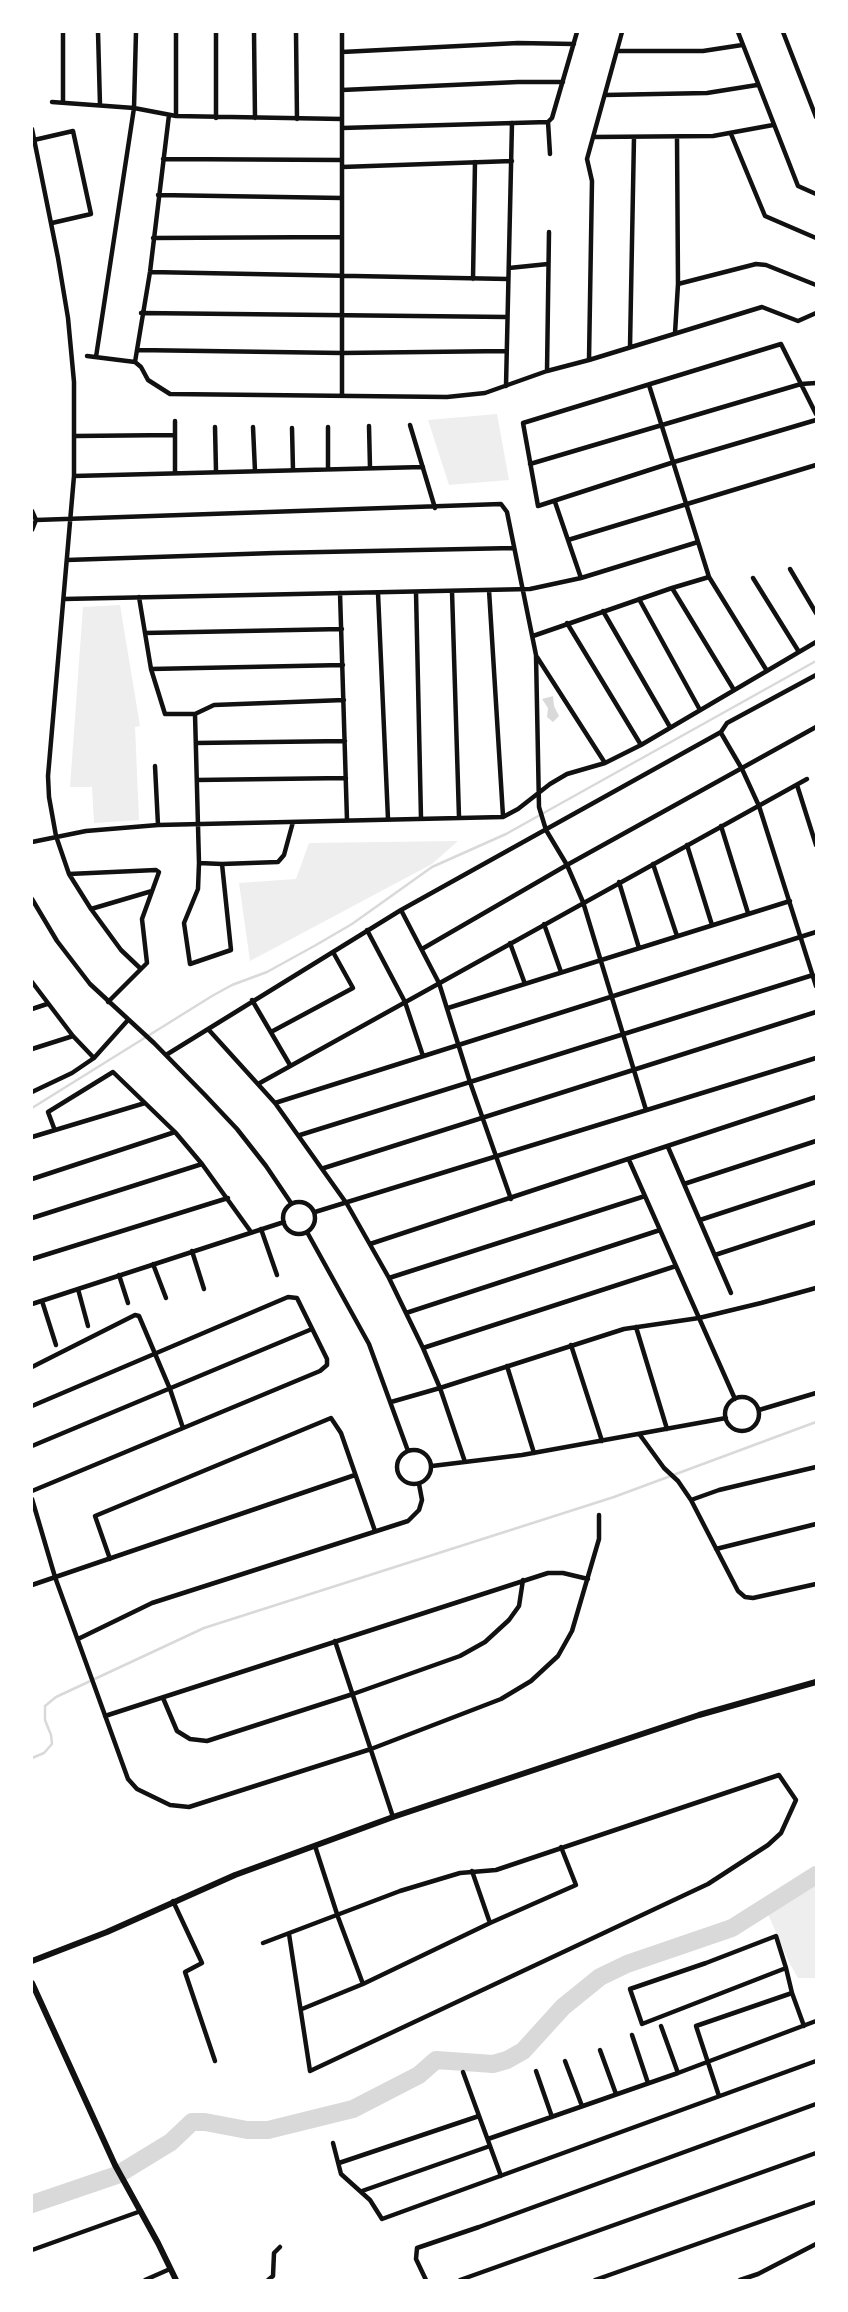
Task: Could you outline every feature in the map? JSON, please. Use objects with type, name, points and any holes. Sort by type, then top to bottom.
[{"type":"street","points":[[63,32],[63,103]]},
{"type":"street","points":[[99,32],[100,105]]},
{"type":"street","points":[[96,357],[134,108],[136,32]]},
{"type":"street","points":[[176,32],[176,116]]},
{"type":"street","points":[[216,32],[216,118]]},
{"type":"street","points":[[254,32],[255,118]]},
{"type":"street","points":[[296,32],[297,119]]},
{"type":"street","points":[[342,32],[342,395]]},
{"type":"street","points":[[342,128],[548,122],[552,118],[576,32]]},
{"type":"street","points":[[589,360],[592,181],[587,159],[622,32]]},
{"type":"street","points":[[738,32],[798,186],[817,194]]},
{"type":"street","points":[[783,32],[817,117]]},
{"type":"street","points":[[342,52],[518,43],[574,44]]},
{"type":"street","points":[[617,51],[703,51],[742,44]]},
{"type":"street","points":[[342,90],[563,82]]},
{"type":"street","points":[[605,95],[706,93],[757,85]]},
{"type":"street","points":[[52,102],[134,108],[169,116],[342,119]]},
{"type":"street","points":[[135,362],[141,313],[150,272],[169,116]]},
{"type":"street","points":[[548,122],[551,154]]},
{"type":"street","points":[[506,386],[512,123]]},
{"type":"street","points":[[593,137],[731,134],[773,125]]},
{"type":"street","points":[[32,130],[52,223],[68,318],[75,382],[74,476],[48,776],[49,797],[56,836],[69,874],[121,950],[141,969]]},
{"type":"street","points":[[34,140],[73,131],[91,214],[52,223]]},
{"type":"street","points":[[731,134],[765,216],[817,238]]},
{"type":"street","points":[[630,347],[634,137]]},
{"type":"street","points":[[675,333],[678,284],[677,137]]},
{"type":"street","points":[[163,159],[341,160]]},
{"type":"street","points":[[342,167],[512,160]]},
{"type":"street","points":[[473,279],[475,162]]},
{"type":"street","points":[[158,195],[342,198]]},
{"type":"street","points":[[547,371],[549,232]]},
{"type":"street","points":[[153,238],[342,237]]},
{"type":"street","points":[[509,268],[548,264]]},
{"type":"street","points":[[678,284],[756,264],[766,265],[817,285]]},
{"type":"street","points":[[150,272],[508,279]]},
{"type":"street","points":[[87,356],[135,362],[148,380],[170,394],[447,397],[485,393],[547,371],[762,307],[798,321],[817,313]]},
{"type":"street","points":[[141,313],[508,317]]},
{"type":"street","points":[[817,415],[781,344],[523,423],[538,506],[817,420]]},
{"type":"street","points":[[136,351],[506,351]]},
{"type":"street","points":[[530,464],[801,384],[817,383]]},
{"type":"street","points":[[649,385],[709,577],[767,671]]},
{"type":"street","points":[[175,421],[175,472]]},
{"type":"street","points":[[410,425],[435,508]]},
{"type":"street","points":[[215,426],[216,471]]},
{"type":"street","points":[[369,426],[370,468]]},
{"type":"street","points":[[253,427],[255,471]]},
{"type":"street","points":[[328,427],[328,469]]},
{"type":"street","points":[[292,428],[293,470]]},
{"type":"street","points":[[75,436],[175,435]]},
{"type":"street","points":[[568,540],[817,465]]},
{"type":"street","points":[[74,476],[423,467]]},
{"type":"street","points":[[555,502],[581,578]]},
{"type":"street","points":[[36,520],[501,504],[507,512],[536,656],[539,807],[545,827],[567,865],[583,902],[646,1110]]},
{"type":"street","points":[[32,511],[36,520],[32,530]]},
{"type":"street","points":[[64,599],[523,589],[581,578],[698,542]]},
{"type":"street","points":[[68,560],[514,548]]},
{"type":"street","points":[[790,569],[817,613]]},
{"type":"street","points":[[533,636],[709,577]]},
{"type":"street","points":[[753,579],[799,652]]},
{"type":"street","points":[[672,588],[734,690]]},
{"type":"street","points":[[489,590],[503,817]]},
{"type":"street","points":[[452,591],[459,817]]},
{"type":"street","points":[[416,592],[421,818]]},
{"type":"street","points":[[340,593],[347,821]]},
{"type":"street","points":[[378,593],[388,819]]},
{"type":"street","points":[[139,597],[151,669],[165,714],[195,714],[214,705],[344,700]]},
{"type":"street","points":[[639,599],[700,710]]},
{"type":"street","points":[[603,611],[670,727]]},
{"type":"street","points":[[567,623],[640,745]]},
{"type":"street","points":[[145,633],[342,629]]},
{"type":"street","points":[[32,842],[56,836],[158,825],[503,817],[567,774],[605,763],[640,745],[817,642]]},
{"type":"street","points":[[536,656],[605,763]]},
{"type":"street","points":[[151,669],[343,665]]},
{"type":"street","points":[[166,1055],[401,910],[545,827],[721,732],[727,723],[817,674]]},
{"type":"street","points":[[195,714],[199,863],[198,889],[184,923],[190,964],[231,950],[222,864]]},
{"type":"street","points":[[422,949],[567,865],[817,727]]},
{"type":"street","points":[[721,732],[759,806],[817,986]]},
{"type":"street","points":[[196,743],[345,741]]},
{"type":"street","points":[[155,766],[158,825]]},
{"type":"street","points":[[197,780],[345,778]]},
{"type":"street","points":[[258,1084],[807,779]]},
{"type":"street","points":[[797,785],[817,845]]},
{"type":"street","points":[[199,863],[278,862],[284,855],[293,822]]},
{"type":"street","points":[[721,826],[748,913]]},
{"type":"street","points":[[687,845],[712,925]]},
{"type":"street","points":[[653,864],[677,936]]},
{"type":"street","points":[[69,874],[156,870],[159,874],[142,919],[147,963],[108,1002]]},
{"type":"street","points":[[619,882],[639,948]]},
{"type":"street","points":[[91,909],[152,891]]},
{"type":"street","points":[[32,899],[57,941],[90,984],[154,1042],[237,1129],[291,1203]]},
{"type":"street","points":[[448,1008],[790,901]]},
{"type":"street","points":[[401,910],[439,983],[482,1119],[511,1199]]},
{"type":"street","points":[[544,924],[561,972]]},
{"type":"street","points":[[367,930],[405,1002],[423,1056]]},
{"type":"street","points":[[275,1103],[817,932]]},
{"type":"street","points":[[510,943],[525,984]]},
{"type":"street","points":[[271,1032],[353,988],[332,952]]},
{"type":"street","points":[[300,1135],[813,975]]},
{"type":"street","points":[[32,982],[72,1036],[94,1058]]},
{"type":"street","points":[[252,1000],[290,1065]]},
{"type":"street","points":[[32,1009],[48,1004]]},
{"type":"street","points":[[324,1168],[817,1012]]},
{"type":"street","points":[[32,1092],[72,1073],[102,1052],[128,1020]]},
{"type":"street","points":[[208,1029],[275,1103],[324,1168],[347,1204],[389,1278],[423,1348],[440,1388],[465,1462]]},
{"type":"street","points":[[32,1049],[72,1036]]},
{"type":"street","points":[[315,1212],[817,1059]]},
{"type":"street","points":[[54,1128],[48,1112],[114,1072],[202,1164],[251,1232]]},
{"type":"street","points":[[370,1244],[817,1097]]},
{"type":"street","points":[[32,1137],[54,1128],[145,1103]]},
{"type":"street","points":[[32,1179],[174,1132]]},
{"type":"street","points":[[684,1184],[817,1141]]},
{"type":"street","points":[[668,1147],[732,1293]]},
{"type":"street","points":[[629,1160],[735,1399]]},
{"type":"street","points":[[32,1218],[202,1164]]},
{"type":"street","points":[[700,1220],[817,1182]]},
{"type":"street","points":[[389,1278],[645,1196]]},
{"type":"street","points":[[32,1259],[228,1198]]},
{"type":"street","points":[[305,1202],[315,1212],[314,1224],[307,1232],[295,1233],[286,1227],[283,1215],[291,1203],[305,1202]]},
{"type":"street","points":[[32,1304],[284,1222]]},
{"type":"street","points":[[715,1255],[817,1222]]},
{"type":"street","points":[[261,1229],[277,1275]]},
{"type":"street","points":[[406,1314],[660,1230]]},
{"type":"street","points":[[307,1232],[369,1344],[408,1451]]},
{"type":"street","points":[[192,1251],[204,1289]]},
{"type":"street","points":[[153,1264],[166,1298]]},
{"type":"street","points":[[423,1348],[676,1266]]},
{"type":"street","points":[[119,1275],[128,1303]]},
{"type":"street","points":[[391,1402],[636,1327],[699,1318],[817,1288]]},
{"type":"street","points":[[78,1289],[88,1326]]},
{"type":"street","points":[[32,1406],[288,1297],[297,1298],[327,1359],[327,1365],[320,1371],[32,1491]]},
{"type":"street","points":[[42,1301],[56,1345]]},
{"type":"street","points":[[32,1367],[135,1315],[139,1316],[183,1428]]},
{"type":"street","points":[[636,1327],[667,1429]]},
{"type":"street","points":[[32,1446],[312,1329]]},
{"type":"street","points":[[571,1345],[602,1441]]},
{"type":"street","points":[[507,1366],[534,1453]]},
{"type":"street","points":[[759,1410],[817,1393]]},
{"type":"street","points":[[742,1397],[750,1399],[759,1410],[756,1423],[746,1430],[734,1428],[726,1418],[727,1407],[735,1399],[742,1397]]},
{"type":"street","points":[[110,1559],[95,1516],[331,1418],[341,1433],[375,1531]]},
{"type":"street","points":[[432,1466],[534,1453],[726,1418]]},
{"type":"street","points":[[640,1434],[691,1500],[738,1591],[745,1597],[753,1598],[817,1584]]},
{"type":"street","points":[[408,1451],[424,1453],[432,1466],[429,1477],[418,1484],[407,1483],[397,1469],[400,1459],[408,1451]]},
{"type":"street","points":[[691,1500],[719,1490],[817,1467]]},
{"type":"street","points":[[32,1585],[355,1475]]},
{"type":"street","points":[[78,1639],[152,1603],[408,1521],[419,1510],[422,1500],[418,1484]]},
{"type":"street","points":[[32,1499],[55,1577],[128,1779],[137,1789],[170,1805],[189,1807],[371,1749],[501,1699],[531,1681],[558,1656],[572,1631],[599,1538],[599,1515]]},
{"type":"street","points":[[716,1549],[817,1524]]},
{"type":"street","points":[[105,1716],[523,1580],[548,1573],[589,1578]]},
{"type":"street","points":[[163,1698],[177,1731],[190,1739],[206,1741],[353,1694],[460,1656],[485,1642],[509,1620],[519,1606],[523,1580]]},
{"type":"street","points":[[335,1641],[393,1817]]},
{"type":"street","points":[[32,1961],[107,1932],[235,1875],[393,1817],[699,1715],[817,1682]]},
{"type":"street","points":[[263,1943],[338,1917],[400,1891],[472,1871],[496,1870],[779,1775],[796,1800],[781,1833],[708,1884],[310,2071],[289,1934]]},
{"type":"street","points":[[315,1846],[363,1984]]},
{"type":"street","points":[[302,2009],[363,1984],[489,1923],[576,1885],[561,1847]]},
{"type":"street","points":[[472,1871],[489,1923]]},
{"type":"street","points":[[173,1901],[202,1963],[185,1972],[215,2061]]},
{"type":"street","points":[[786,1968],[642,2024],[630,1989],[776,1936],[786,1968],[792,1993],[804,2026]]},
{"type":"street","points":[[32,1983],[115,2165],[176,2280]]},
{"type":"street","points":[[719,2096],[696,2026],[792,1993]]},
{"type":"street","points":[[488,2139],[817,2021]]},
{"type":"street","points":[[661,2026],[678,2073]]},
{"type":"street","points":[[632,2035],[648,2083]]},
{"type":"street","points":[[600,2050],[616,2094]]},
{"type":"street","points":[[333,2143],[341,2174],[345,2180],[362,2191],[382,2219],[817,2060]]},
{"type":"street","points":[[565,2061],[582,2106]]},
{"type":"street","points":[[536,2071],[552,2117]]},
{"type":"street","points":[[463,2072],[501,2176]]},
{"type":"street","points":[[426,2280],[415,2259],[417,2248],[817,2104]]},
{"type":"street","points":[[339,2163],[479,2116]]},
{"type":"street","points":[[362,2191],[490,2146]]},
{"type":"street","points":[[460,2280],[817,2154]]},
{"type":"street","points":[[595,2280],[817,2202]]},
{"type":"street","points":[[32,2250],[141,2211]]},
{"type":"street","points":[[740,2280],[758,2274],[817,2244]]},
{"type":"street","points":[[268,2280],[273,2276],[274,2253],[280,2247]]},
{"type":"street","points":[[145,2280],[170,2269]]},
{"type":"shaded area","points":[[497,414],[509,480],[449,485],[428,420]]},
{"type":"shaded area","points":[[120,605],[140,726],[135,727],[139,820],[94,823],[92,787],[70,787],[83,607]]},
{"type":"shaded area","points":[[553,696],[559,716],[553,722],[547,717],[548,708],[542,699]]},
{"type":"shaded area","points":[[458,841],[432,864],[250,961],[239,883],[296,879],[309,843]]},
{"type":"shaded area","points":[[816,1879],[816,1978],[798,1978],[767,1912]]},
{"type":"waterway","points":[[32,1108],[212,996],[267,972],[352,924],[432,867],[506,834],[816,661]]},
{"type":"waterway","points":[[32,1758],[44,1753],[52,1744],[45,1720],[45,1706],[56,1697],[204,1628],[614,1497],[816,1422]]},
{"type":"waterway","points":[[32,2204],[117,2175],[171,2142],[192,2122],[247,2130],[268,2130],[353,2109],[419,2075],[436,2060],[493,2064],[507,2060],[523,2051],[563,2007],[600,1977],[627,1964],[732,1928],[816,1875]]}]
